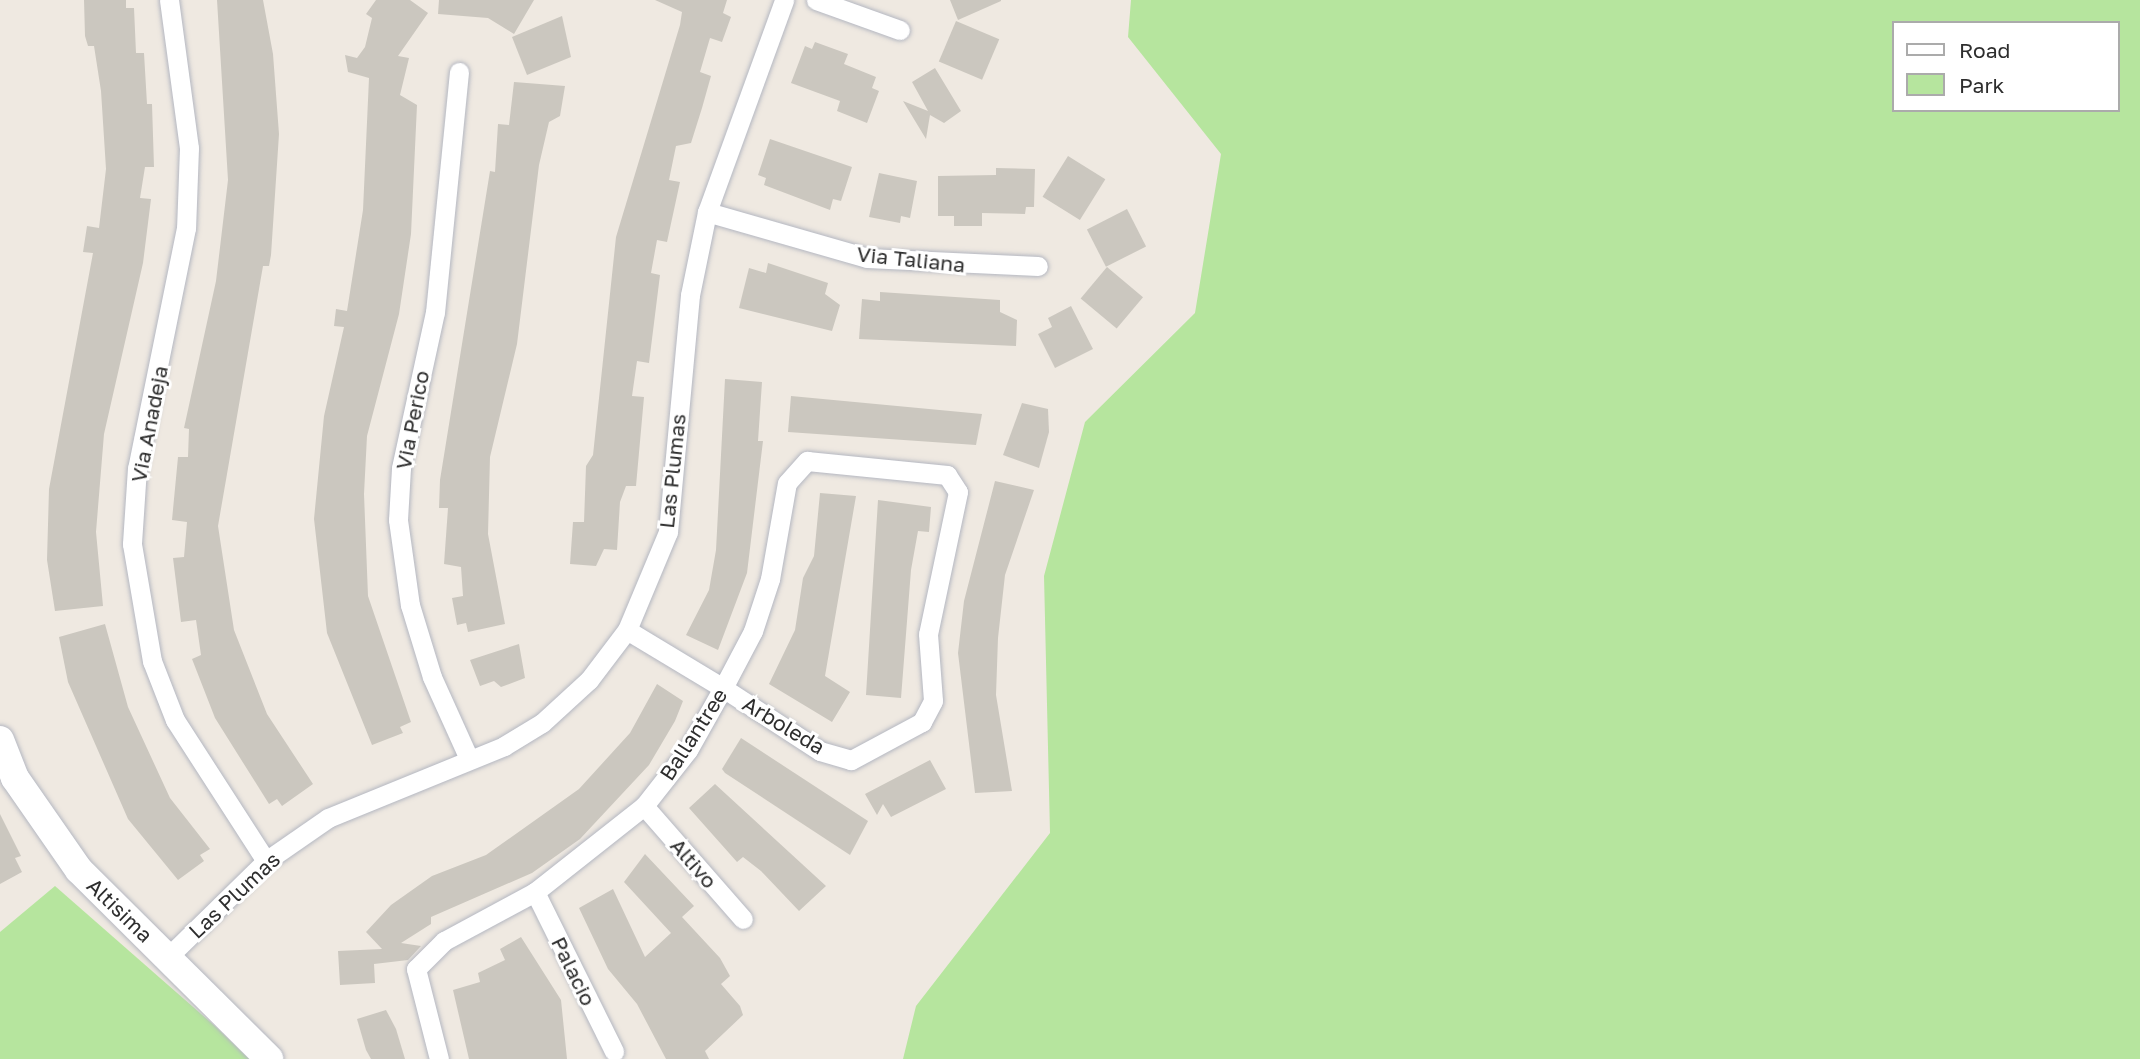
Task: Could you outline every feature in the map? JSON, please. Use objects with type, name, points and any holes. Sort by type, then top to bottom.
[{"type":"street","name":"Via Anadeja","points":[[169,0],[189,148],[186,228],[137,468],[132,544],[152,661],[175,720],[266,861]]},
{"type":"street","name":"Las Plumas","points":[[170,955],[266,861],[378,792],[469,759],[542,723],[589,680],[627,630],[668,532],[690,295],[707,212],[785,0]]},
{"type":"street","points":[[816,0],[900,30]]},
{"type":"street","name":"Via Perico","points":[[459,72],[435,312],[401,468],[398,520],[410,606],[432,677],[469,759]]},
{"type":"street","name":"Via Taliana","points":[[707,212],[867,258],[1038,266]]},
{"type":"street","name":"Ballantree","points":[[439,1059],[416,969],[444,941],[535,892],[644,806],[723,688],[753,631],[770,579],[787,483],[807,461],[947,475],[958,492]]},
{"type":"street","name":"Arboleda","points":[[627,630],[820,751],[851,761],[922,722],[933,701],[930,622],[958,492]]},
{"type":"street","name":"Altisima","points":[[0,740],[8,783],[79,870],[170,955],[269,1059]]},
{"type":"street","name":"Altivo","points":[[644,806],[743,919]]},
{"type":"street","name":"Palacio","points":[[535,892],[614,1051]]},
{"type":"green space","points":[[1131,0],[2140,0],[2140,1059],[903,1059],[916,1006],[1050,833],[1044,576],[1085,422],[1195,313],[1221,154],[1128,37]]},
{"type":"green space","points":[[55,886],[249,1059],[0,1059],[0,932]]},
{"type":"building","points":[[84,0],[126,0],[126,8],[134,8],[136,53],[144,53],[147,104],[152,104],[154,167],[145,167],[140,198],[151,199],[143,263],[104,434],[96,532],[103,606],[55,611],[47,560],[49,489],[93,253],[83,252],[87,226],[99,228],[106,169],[101,91],[94,46],[88,46],[85,36]]},
{"type":"building","points":[[217,0],[263,0],[273,54],[279,134],[271,255],[269,266],[263,266],[218,526],[234,630],[267,714],[313,784],[282,806],[277,799],[269,804],[215,718],[192,659],[201,655],[196,620],[181,622],[173,558],[184,557],[187,522],[172,520],[178,457],[188,457],[189,429],[184,428],[216,281],[228,180]]},
{"type":"building","points":[[376,0],[410,0],[428,13],[398,56],[409,58],[400,95],[417,105],[411,234],[399,314],[367,436],[364,494],[368,596],[411,722],[400,727],[403,733],[372,745],[327,633],[314,519],[324,416],[344,327],[334,326],[336,309],[347,311],[363,210],[369,78],[348,72],[345,55],[357,58],[365,47],[372,18],[366,14]]},
{"type":"building","points":[[439,0],[534,0],[514,34],[488,18],[438,14]]},
{"type":"building","points":[[655,0],[727,0],[723,13],[731,17],[722,42],[710,38],[700,72],[711,76],[702,108],[691,143],[676,146],[669,180],[680,182],[667,242],[657,240],[651,273],[660,275],[649,363],[637,361],[632,396],[644,397],[636,486],[626,486],[620,502],[617,550],[604,549],[596,566],[570,564],[573,522],[584,522],[586,466],[593,455],[616,237],[682,12]]},
{"type":"building","points":[[950,0],[1001,0],[1001,1],[958,20]]},
{"type":"building","points":[[562,16],[571,57],[527,75],[512,37]]},
{"type":"building","points":[[956,21],[999,39],[982,80],[939,62]]},
{"type":"building","points":[[815,42],[848,54],[844,64],[876,77],[872,88],[879,91],[867,123],[837,111],[840,101],[791,83],[805,46],[812,49]]},
{"type":"building","points":[[935,68],[961,111],[944,123],[930,115],[926,139],[903,101],[928,111],[912,82]]},
{"type":"building","points":[[514,82],[565,86],[560,116],[549,122],[539,165],[517,344],[490,457],[488,534],[505,624],[468,632],[466,623],[457,625],[452,598],[463,596],[461,567],[444,564],[448,508],[439,508],[440,480],[490,171],[495,172],[498,124],[509,125]]},
{"type":"building","points":[[770,139],[852,167],[841,201],[833,199],[830,210],[764,185],[766,178],[758,175]]},
{"type":"building","points":[[1068,156],[1105,179],[1080,220],[1043,197]]},
{"type":"building","points":[[996,168],[1035,169],[1034,207],[1026,207],[1025,214],[982,213],[982,226],[954,226],[954,216],[938,216],[938,176],[996,175]]},
{"type":"building","points":[[879,173],[917,181],[910,218],[901,216],[900,223],[869,217]]},
{"type":"building","points":[[1127,209],[1146,246],[1106,267],[1087,229]]},
{"type":"building","points":[[768,263],[828,283],[825,294],[840,305],[832,331],[739,308],[749,268],[766,273]]},
{"type":"building","points":[[1107,267],[1143,297],[1117,329],[1081,298]]},
{"type":"building","points":[[880,292],[1000,300],[1000,312],[1017,320],[1016,346],[859,339],[862,299],[880,301]]},
{"type":"building","points":[[1071,306],[1093,349],[1055,368],[1038,334],[1052,327],[1048,318]]},
{"type":"building","points":[[725,379],[762,382],[758,441],[763,441],[747,573],[718,650],[686,635],[709,590],[716,550]]},
{"type":"building","points":[[791,396],[982,414],[976,445],[788,432]]},
{"type":"building","points":[[1022,403],[1048,409],[1049,432],[1039,468],[1003,455]]},
{"type":"building","points":[[995,481],[1034,490],[1005,575],[998,638],[996,695],[1012,791],[975,793],[958,653],[964,601]]},
{"type":"building","points":[[820,493],[856,496],[825,676],[850,692],[832,722],[769,684],[795,630],[803,578],[814,556]]},
{"type":"building","points":[[878,500],[931,507],[929,532],[918,531],[911,570],[901,698],[866,695]]},
{"type":"building","points":[[105,624],[128,707],[170,798],[210,849],[200,855],[204,861],[178,880],[128,819],[68,682],[59,637]]},
{"type":"building","points":[[519,644],[525,678],[501,687],[494,681],[480,686],[470,660]]},
{"type":"building","points":[[657,684],[683,701],[675,721],[649,765],[580,839],[532,873],[431,917],[431,924],[401,943],[421,946],[408,960],[374,964],[375,983],[340,985],[338,951],[382,949],[366,932],[391,905],[432,876],[486,855],[579,789],[630,733]]},
{"type":"building","points":[[741,738],[868,821],[850,855],[725,773],[722,769]]},
{"type":"building","points":[[930,760],[946,789],[891,817],[883,804],[877,815],[865,794]]},
{"type":"building","points":[[715,784],[826,886],[799,911],[761,871],[743,857],[737,862],[689,808]]},
{"type":"building","points":[[0,814],[21,856],[15,858],[22,872],[0,884]]},
{"type":"building","points":[[645,854],[694,906],[682,917],[720,958],[730,976],[721,984],[740,1006],[743,1015],[705,1051],[709,1059],[666,1059],[637,1004],[608,969],[579,908],[613,889],[645,957],[671,933],[624,882]]},
{"type":"building","points":[[521,937],[561,1000],[567,1059],[469,1059],[453,990],[480,982],[478,973],[505,960],[500,949]]},
{"type":"building","points":[[386,1010],[396,1029],[405,1059],[371,1059],[366,1050],[357,1019]]}]
